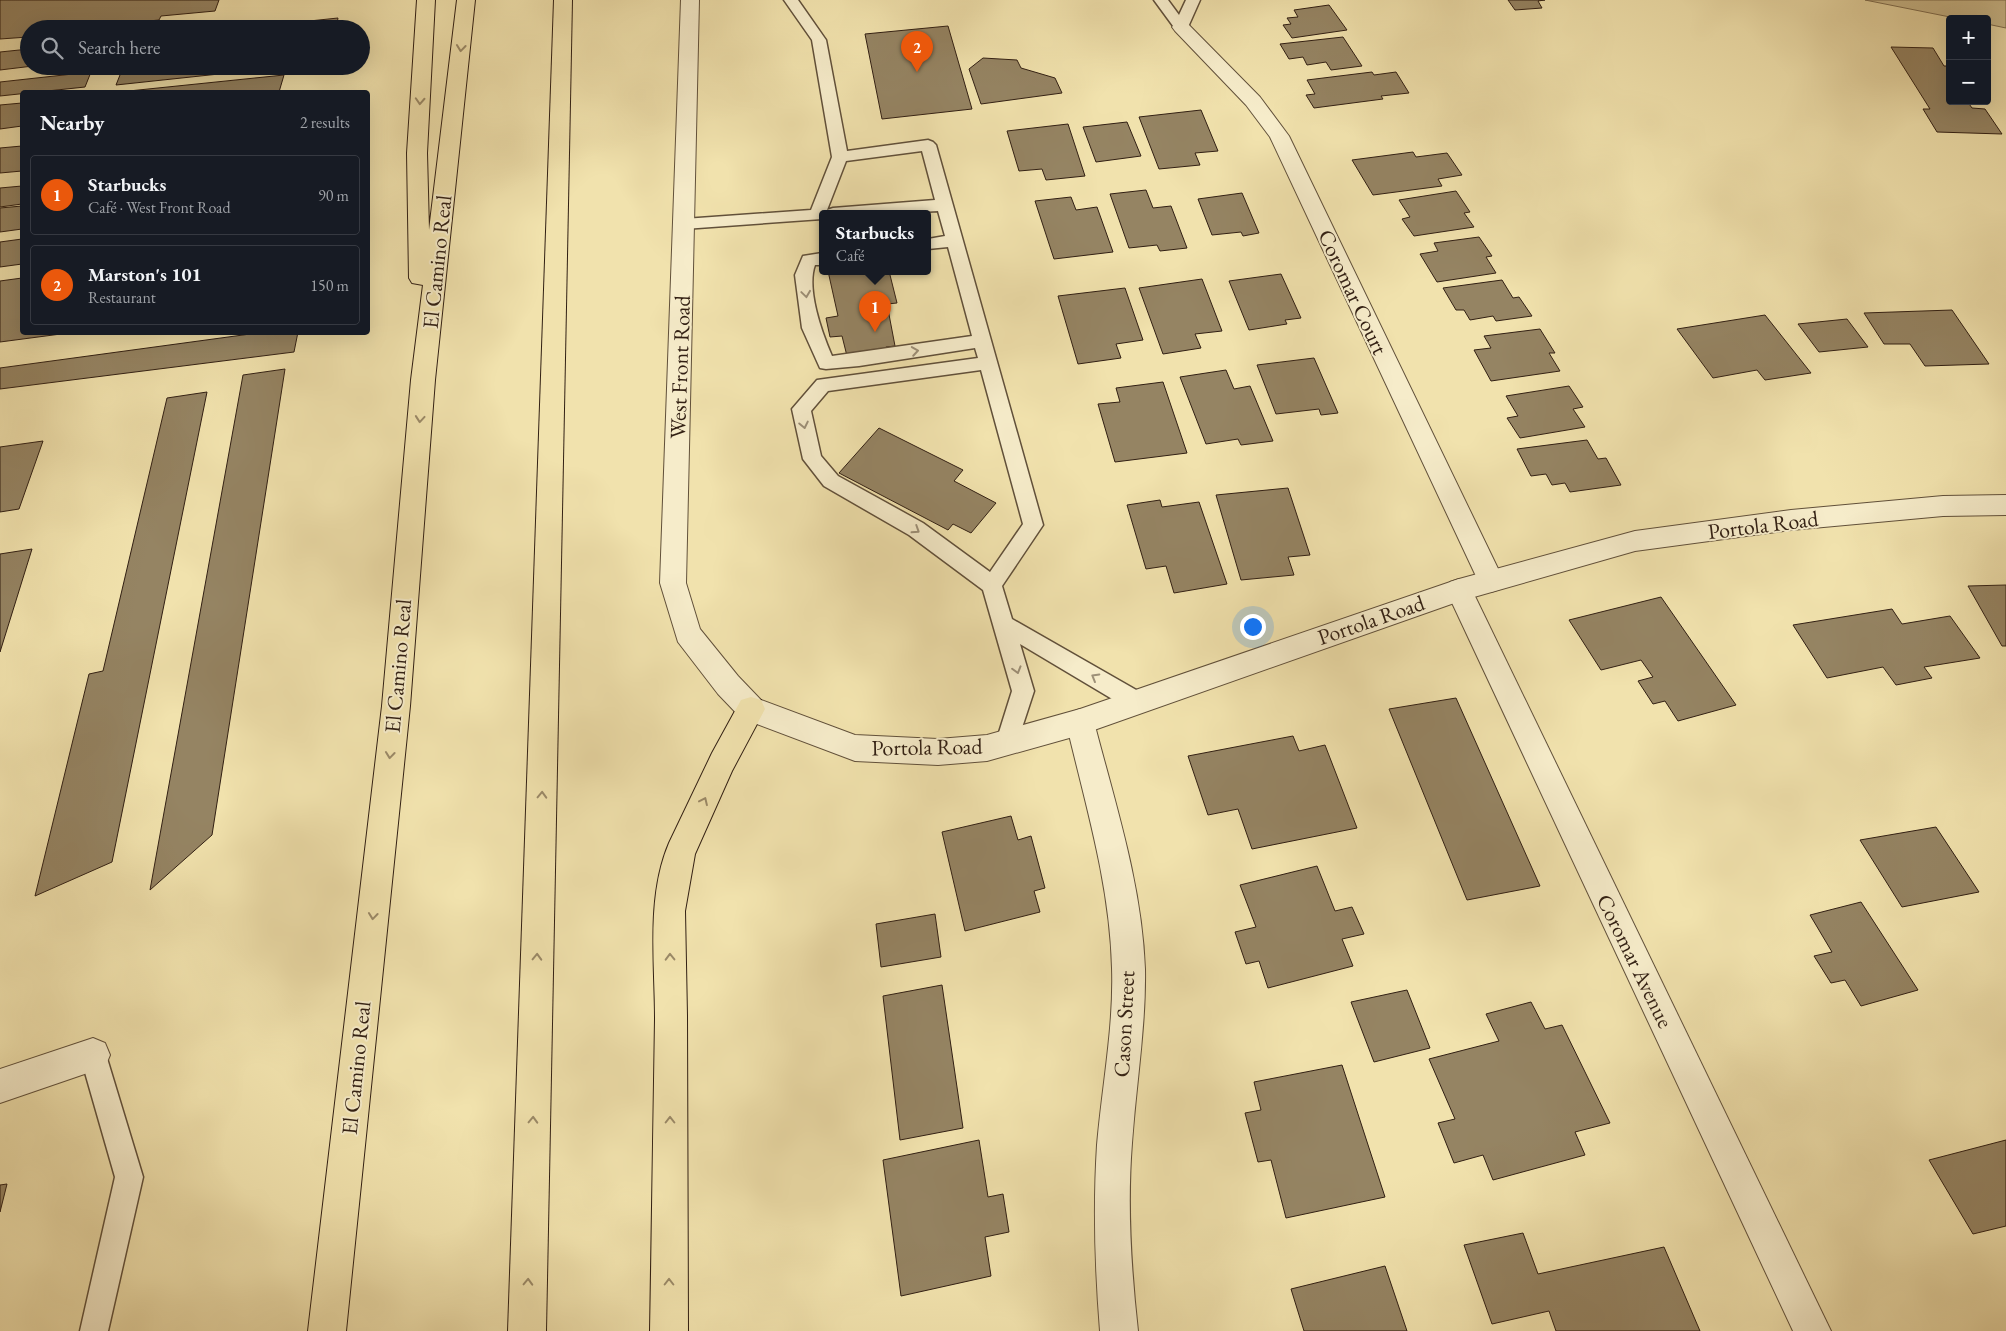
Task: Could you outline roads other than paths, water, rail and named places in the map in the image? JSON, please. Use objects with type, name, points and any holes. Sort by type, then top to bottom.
[{"type":"highway","points":[[423,380],[417,153],[426,0]]},
{"type":"highway","name":"El Camino Real","points":[[327,1331],[396,706],[423,380],[466,0]]},
{"type":"highway","points":[[527,1331],[563,0]]},
{"type":"highway","points":[[668,1331],[671,1026],[669,911],[680,853],[722,762],[751,709]]},
{"type":"street","name":"West Front Road","points":[[690,0],[673,583],[688,634],[728,685],[751,709]]},
{"type":"street","name":"Coromar Court","points":[[1181,27],[1253,101],[1279,136],[1491,581]]},
{"type":"street","name":"Portola Road","points":[[751,709],[855,748],[938,752],[987,748],[1080,722],[1459,590],[1635,541],[1791,520],[1943,506],[2006,506]]},
{"type":"street","name":"Coromar Avenue","points":[[1459,590],[1812,1331]]},
{"type":"street","name":"Cason Street","points":[[1080,722],[1117,878],[1127,940],[1128,1013],[1112,1172],[1111,1250],[1119,1331]]},
{"type":"street","points":[[0,1086],[93,1055]]},
{"type":"lane","points":[[796,0],[818,40],[840,157],[825,210]]},
{"type":"lane","points":[[1161,0],[1181,27],[1193,0]]},
{"type":"lane","points":[[840,157],[928,145],[1033,525],[992,585]]},
{"type":"lane","points":[[877,210],[944,205]]},
{"type":"lane","points":[[684,224],[819,214]]},
{"type":"lane","points":[[931,244],[953,241]]},
{"type":"lane","points":[[819,258],[809,260],[803,275],[811,328],[826,363],[859,360],[982,341]]},
{"type":"lane","points":[[988,363],[823,385],[801,409],[812,459],[831,481],[916,529],[992,585],[1023,691],[1008,742]]},
{"type":"lane","points":[[1003,624],[1137,702]]},
{"type":"lane","points":[[93,1055],[129,1177],[94,1331]]},
{"type":"place","name":"Marston's 101","points":[[917,72]]},
{"type":"place","name":"Starbucks","points":[[875,332]]}]
